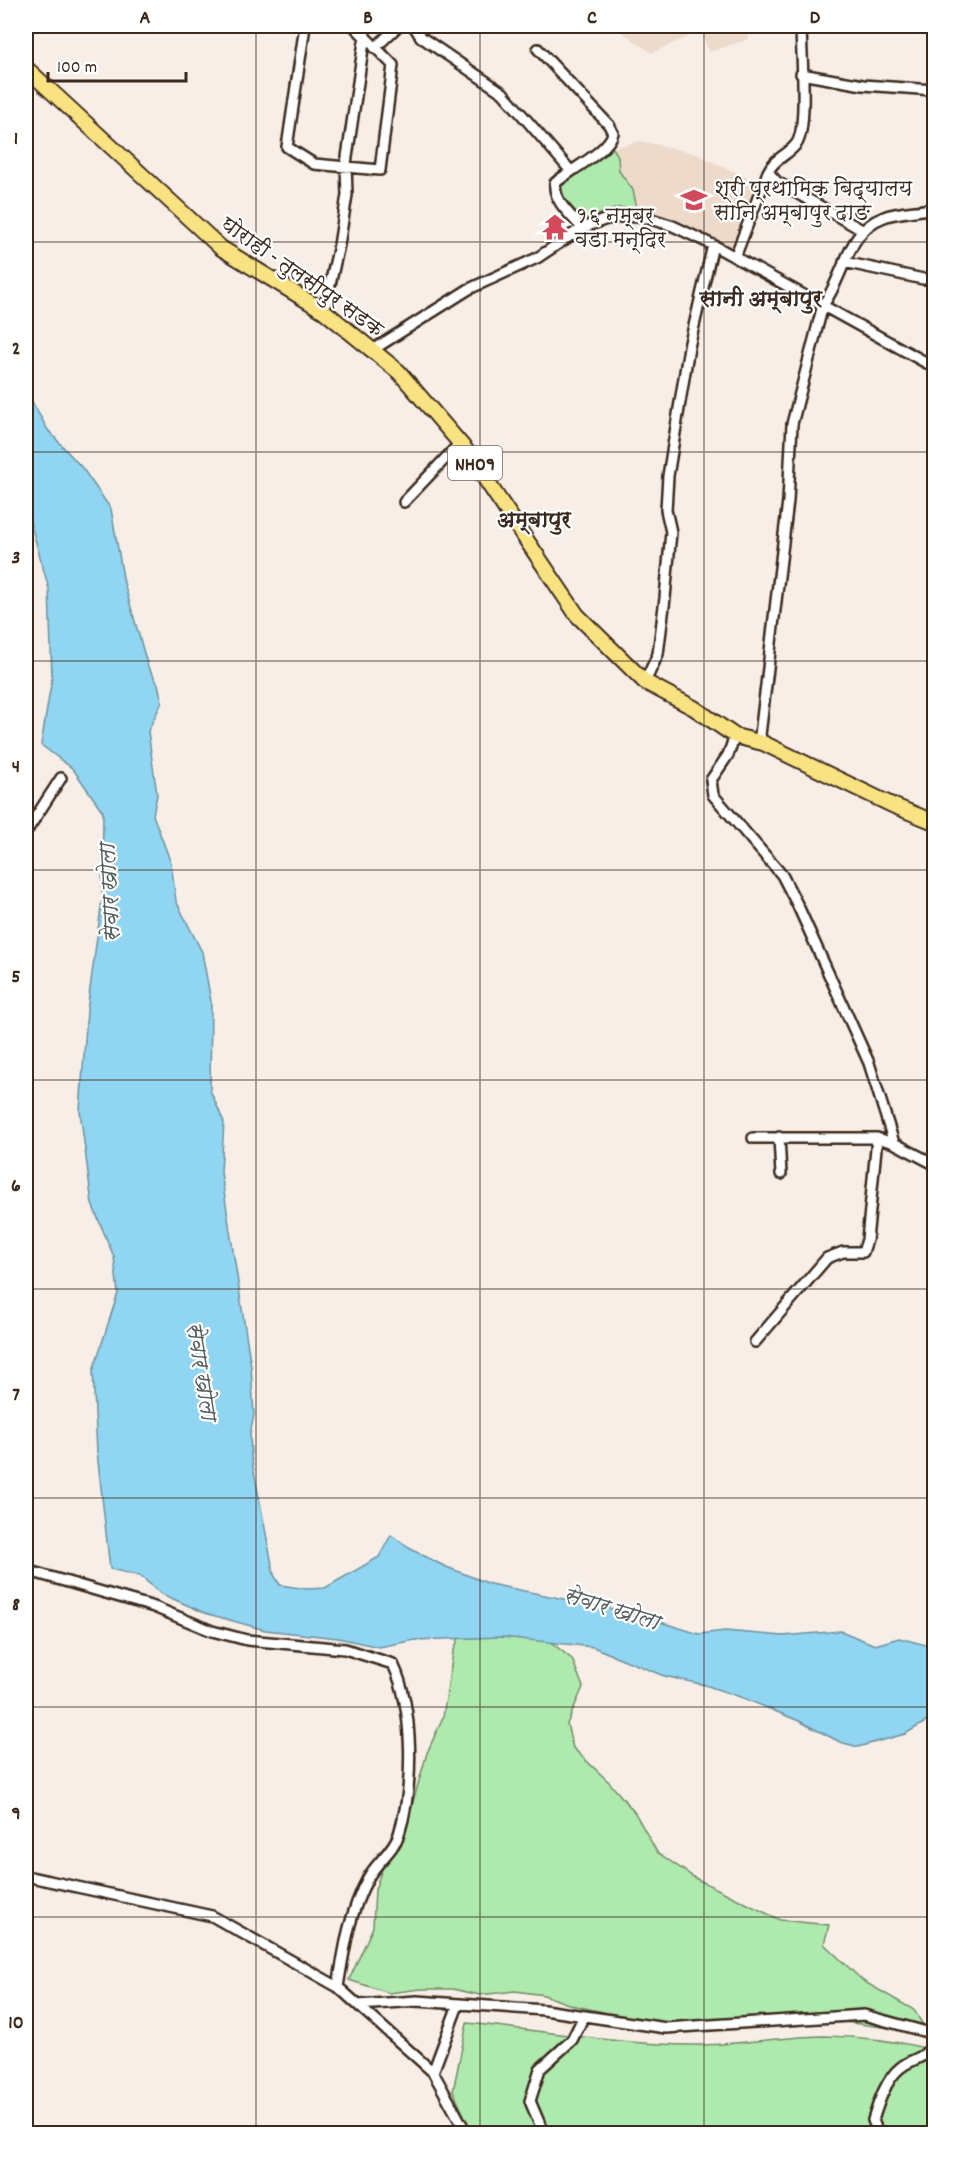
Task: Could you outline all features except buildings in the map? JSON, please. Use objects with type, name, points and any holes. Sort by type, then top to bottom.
[{"type":"main road","name":"घोराही - तुलसीपुर सडक","points":[[26,68],[221,248],[324,311],[374,349],[399,372],[460,443],[577,615],[645,682],[694,708],[735,736],[763,743],[892,805],[934,822]]},
{"type":"street","points":[[305,26],[287,147],[314,164],[380,170],[393,65],[375,48],[365,34],[354,26]]},
{"type":"street","points":[[375,48],[398,26]]},
{"type":"street","points":[[414,26],[421,37],[503,93],[570,170]]},
{"type":"street","points":[[735,257],[771,164],[797,143],[803,121],[801,26]]},
{"type":"street","points":[[324,311],[346,205],[346,168],[365,34]]},
{"type":"street","points":[[538,50],[609,125],[613,133],[607,147],[570,170],[555,183],[554,190],[560,202],[582,228]]},
{"type":"street","points":[[801,74],[863,85],[934,90]]},
{"type":"street","points":[[768,172],[777,182],[862,230]]},
{"type":"street","points":[[763,743],[760,735],[788,501],[792,424],[823,305],[834,291],[844,262],[867,224],[887,215],[934,208]]},
{"type":"street","points":[[374,349],[469,289],[537,258],[582,228],[607,219],[626,216],[648,218],[673,226],[713,245],[934,367]]},
{"type":"street","points":[[645,682],[658,654],[665,598],[671,532],[666,510],[668,476],[689,347],[713,245]]},
{"type":"street","points":[[844,262],[923,279],[934,278]]},
{"type":"street","points":[[404,502],[460,443]]},
{"type":"street","points":[[735,736],[728,755],[711,780],[710,789],[725,811],[782,875],[869,1063],[894,1143]]},
{"type":"street","points":[[26,832],[61,778]]},
{"type":"street","points":[[779,1137],[781,1174]]},
{"type":"street","points":[[753,1138],[876,1138],[894,1143],[934,1164]]},
{"type":"street","points":[[755,1342],[827,1258],[843,1252],[863,1252],[867,1240],[876,1138]]},
{"type":"street","points":[[26,1570],[154,1607],[212,1631],[247,1641],[345,1649],[393,1664],[402,1681],[407,1727],[408,1791],[399,1836],[368,1878],[347,1928],[338,1988]]},
{"type":"street","points":[[26,1876],[212,1916],[338,1988],[433,2072],[468,2133]]},
{"type":"street","points":[[358,2005],[417,2001],[544,2010],[666,2028],[864,2015],[934,2034]]},
{"type":"street","points":[[433,2072],[458,2005]]},
{"type":"street","points":[[544,2133],[530,2101],[540,2069],[572,2040],[584,2016]]},
{"type":"street","points":[[878,2133],[873,2120],[892,2078],[900,2068],[927,2055],[934,2044]]},
{"type":"shaded area","points":[[592,26],[746,26],[749,39],[709,52],[701,31],[652,53],[614,27],[594,30]]},
{"type":"shaded area","name":"श्री प्रथामिक बिद्यालय सानि अम्बापुर दाङ","points":[[640,141],[694,153],[756,182],[758,186],[731,250],[689,225],[637,209],[633,190],[619,171],[618,156],[613,148]]},
{"type":"green space","points":[[613,148],[618,156],[619,171],[633,190],[637,209],[617,208],[582,221],[563,198],[562,186]]},
{"type":"green space","points":[[543,1636],[572,1659],[583,1687],[567,1724],[573,1748],[609,1782],[635,1813],[657,1852],[695,1878],[780,1920],[829,1925],[824,1944],[863,1981],[914,2010],[928,2033],[829,2020],[681,2025],[654,2023],[571,2005],[544,1995],[515,1991],[480,1995],[453,1989],[421,1989],[389,1993],[349,1980],[373,1927],[375,1890],[382,1869],[403,1837],[427,1753],[443,1717],[453,1653],[459,1637]]},
{"type":"green space","points":[[467,2023],[609,2040],[666,2044],[710,2045],[836,2036],[906,2044],[934,2050],[934,2133],[472,2133],[453,2091]]},
{"type":"water","name":"सेवार खोला","points":[[26,391],[48,430],[83,469],[111,509],[124,583],[148,667],[158,684],[162,702],[148,731],[157,795],[153,815],[171,863],[176,901],[202,952],[211,1001],[210,1090],[224,1122],[221,1172],[251,1367],[254,1415],[250,1434],[251,1456],[274,1575],[280,1585],[307,1589],[325,1588],[379,1557],[391,1535],[409,1548],[444,1566],[490,1584],[628,1612],[699,1634],[725,1631],[783,1636],[841,1631],[875,1645],[899,1638],[934,1647],[934,1717],[905,1734],[858,1747],[840,1742],[799,1721],[743,1698],[705,1685],[664,1676],[593,1647],[502,1637],[415,1640],[379,1647],[338,1638],[265,1630],[205,1613],[162,1594],[140,1576],[110,1569],[97,1452],[93,1371],[118,1293],[114,1257],[92,1204],[80,1111],[87,1011],[102,900],[103,812],[73,769],[41,745],[52,678],[49,589],[26,507]]},
{"type":"place","name":"श्री प्रथामिक बिद्यालय सानि अम्बापुर दाङ","points":[[694,200]]},
{"type":"place","name":"१६ नम्बर वडा मन्दिर","points":[[555,227]]},
{"type":"district","name":"सानी अम्बापुर","points":[[761,297]]},
{"type":"district","name":"अम्बापुर","points":[[534,518]]}]
